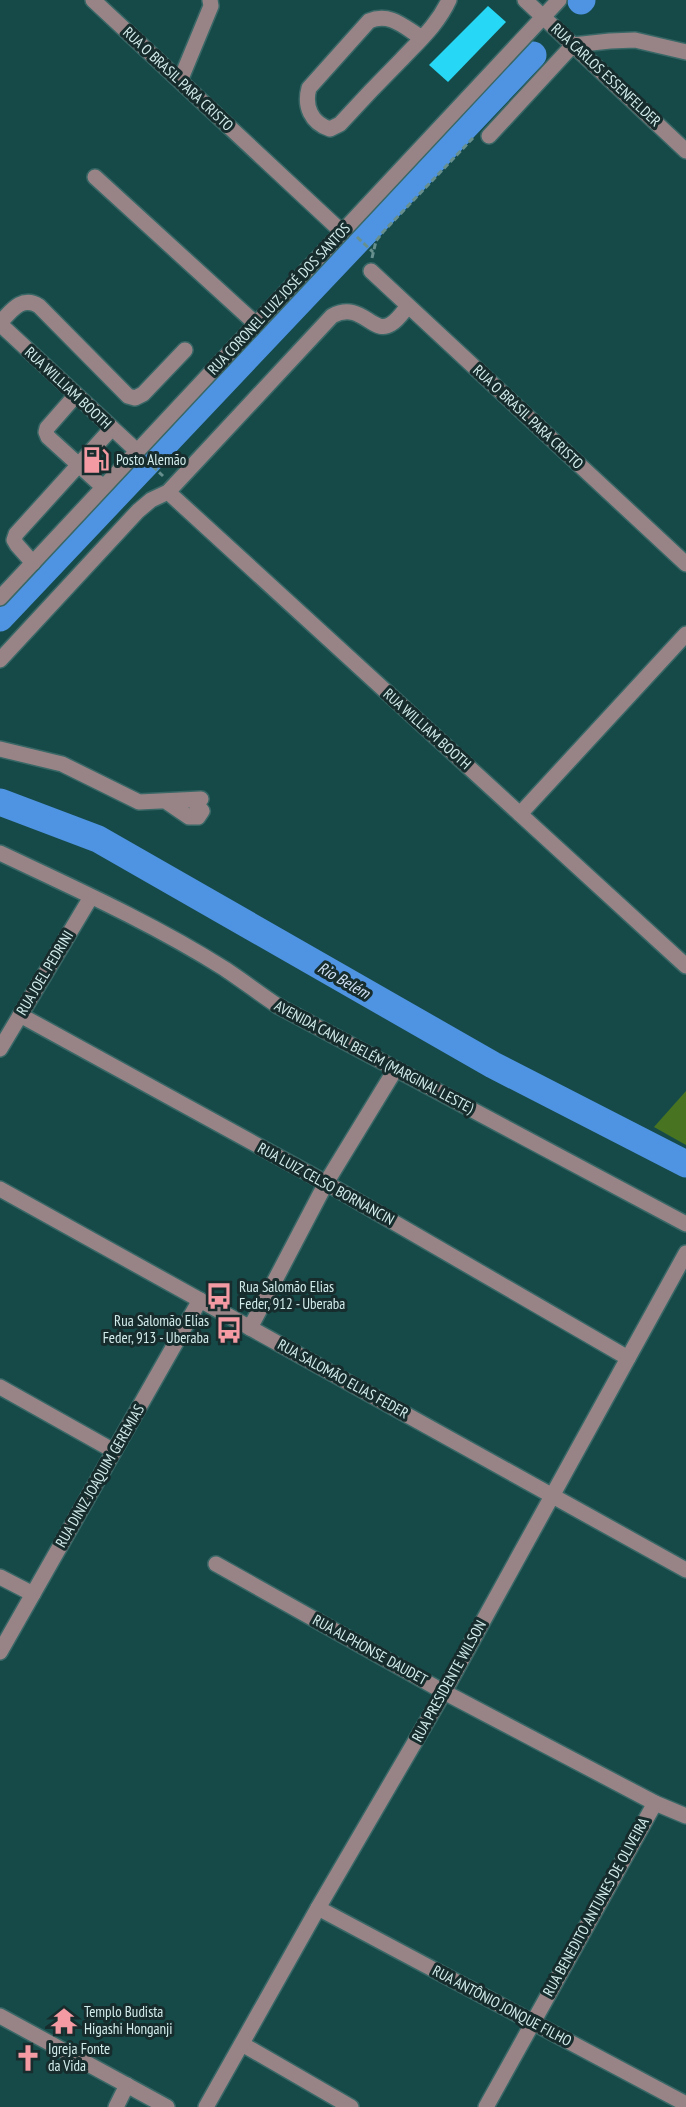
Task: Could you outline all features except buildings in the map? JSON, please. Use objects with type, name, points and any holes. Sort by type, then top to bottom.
[{"type":"street","name":"RUA O BRASIL PARA CRISTO","points":[[93,0],[344,230]]},
{"type":"street","points":[[180,81],[211,6],[210,0]]},
{"type":"street","points":[[422,38],[391,18],[379,16],[369,21],[309,88],[306,99],[308,110],[322,126],[330,129],[340,124],[422,38],[437,22],[449,0]]},
{"type":"street","name":"RUA CARLOS ESSENFELDER","points":[[525,0],[686,151]]},
{"type":"street","name":"RUA CORONEL LUIZ JOSÉ DOS SANTOS","points":[[0,598],[103,487],[139,453],[256,324],[559,0]]},
{"type":"street","points":[[489,136],[573,45],[635,40],[686,52]]},
{"type":"street","points":[[95,177],[256,324]]},
{"type":"street","name":"RUA O BRASIL PARA CRISTO","points":[[371,271],[686,564]]},
{"type":"street","points":[[0,323],[22,303],[32,302],[39,306],[128,396],[135,398],[143,394],[185,350]]},
{"type":"street","points":[[0,660],[138,511],[151,500],[168,492],[332,316],[343,310],[354,312],[381,326],[388,326],[408,306]]},
{"type":"street","name":"RUA WILLIAM BOOTH","points":[[0,323],[139,453]]},
{"type":"street","points":[[76,395],[46,432],[48,437],[103,487]]},
{"type":"street","points":[[33,563],[14,540],[16,534],[112,428]]},
{"type":"street","name":"RUA WILLIAM BOOTH","points":[[168,492],[686,966]]},
{"type":"street","points":[[520,814],[686,634]]},
{"type":"street","points":[[0,749],[62,764],[139,802],[167,802]]},
{"type":"street","name":"AVENIDA CANAL BELÉM (MARGINAL LESTE)","points":[[0,853],[186,945],[278,1006],[686,1224]]},
{"type":"street","name":"RUA JOEL PEDRINI","points":[[0,1049],[92,897]]},
{"type":"street","name":"RUA LUIZ CELSO BORNANCIN","points":[[20,1015],[326,1183],[628,1358]]},
{"type":"street","points":[[250,1328],[326,1183],[395,1070]]},
{"type":"street","name":"RUA SALOMÃO ELIAS FEDER","points":[[0,1189],[686,1570]]},
{"type":"street","name":"RUA PRESIDENTE WILSON","points":[[206,2107],[318,1908],[444,1692],[686,1253]]},
{"type":"street","name":"RUA DINIZ JOAQUIM GEREMIAS","points":[[0,1652],[200,1300]]},
{"type":"street","points":[[0,1387],[114,1451]]},
{"type":"street","name":"RUA ALPHONSE DAUDET","points":[[216,1564],[444,1692],[655,1803],[686,1816]]},
{"type":"street","points":[[0,1576],[33,1594]]},
{"type":"street","name":"RUA BENEDITO ANTUNES DE OLIVEIRA","points":[[486,2107],[655,1803]]},
{"type":"street","name":"RUA ANTÔNIO JONQUE FILHO","points":[[318,1908],[686,2104]]},
{"type":"street","points":[[0,2016],[167,2107]]},
{"type":"street","points":[[242,2044],[351,2107]]},
{"type":"street","points":[[116,2107],[127,2085]]},
{"type":"path","points":[[371,271],[376,241],[383,232],[473,138],[489,136]]},
{"type":"path","points":[[344,230],[373,252]]},
{"type":"path","points":[[139,453],[163,475]]},
{"type":"green space","points":[[686,1091],[686,1145],[654,1127]]},
{"type":"waterway","points":[[0,618],[533,55]]},
{"type":"waterway","name":"Rio Belém","points":[[0,802],[98,839],[493,1065],[686,1164]]},
{"type":"place","name":"Posto Alemão","points":[[96,460]]},
{"type":"place","name":"Rua Salomão Elias Feder, 912 - Uberaba","points":[[219,1296]]},
{"type":"place","name":"Rua Salomão Elias Feder, 913 - Uberaba","points":[[229,1330]]},
{"type":"place","name":"Templo Budista Higashi Honganji","points":[[64,2021]]},
{"type":"place","name":"Igreja Fonte da Vida","points":[[28,2058]]}]
